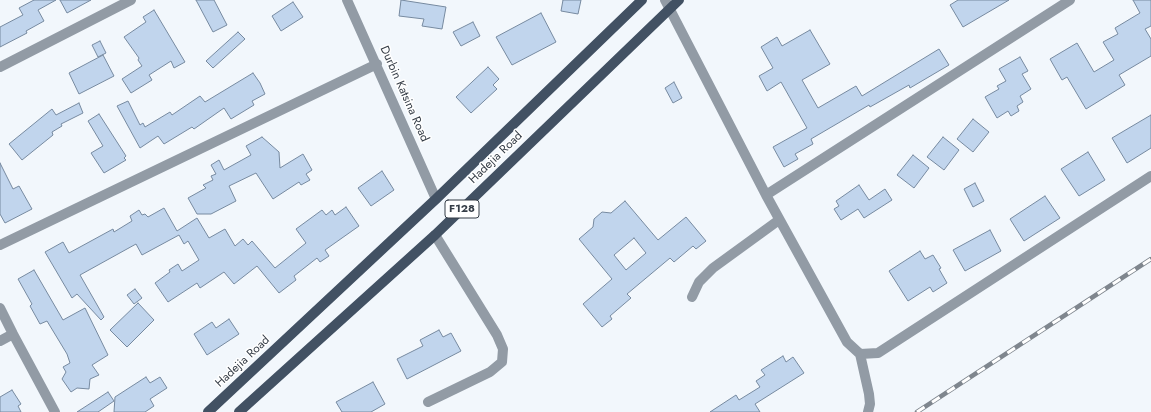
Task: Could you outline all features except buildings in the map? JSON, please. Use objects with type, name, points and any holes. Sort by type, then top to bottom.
[{"type":"main road","name":"Hadejia Road","points":[[208,412],[436,199],[642,0]]},
{"type":"main road","name":"Hadejia Road","points":[[239,412],[436,235],[668,4],[679,0]]},
{"type":"street","points":[[0,67],[131,0]]},
{"type":"street","name":"Durbin Katsina Road","points":[[347,0],[377,64],[436,199]]},
{"type":"street","points":[[766,195],[1070,0]]},
{"type":"street","points":[[668,4],[779,220],[847,342],[860,354],[869,394],[870,404],[868,412]]},
{"type":"street","points":[[0,245],[377,64]]},
{"type":"street","points":[[860,354],[878,353],[1151,176]]},
{"type":"street","points":[[692,297],[699,282],[713,268],[779,220]]},
{"type":"street","points":[[428,402],[490,372],[502,362],[503,349],[497,335],[436,235]]},
{"type":"street","points":[[0,308],[55,412]]},
{"type":"street","points":[[0,341],[13,334]]},
{"type":"railway","points":[[917,412],[1151,259]]}]
